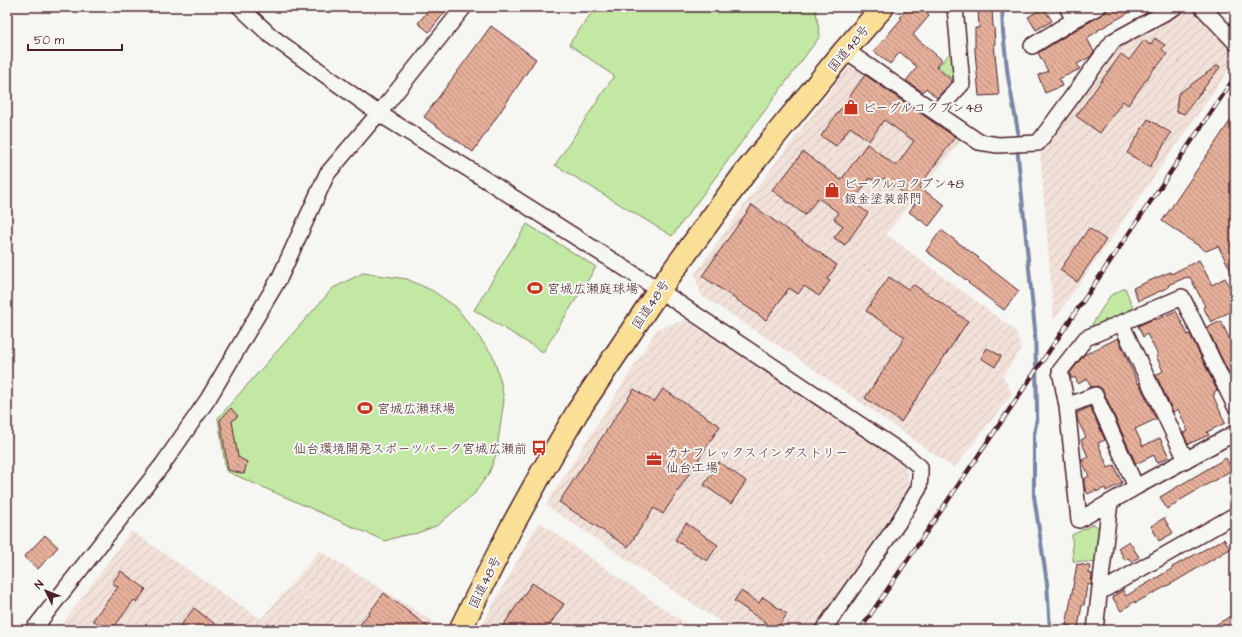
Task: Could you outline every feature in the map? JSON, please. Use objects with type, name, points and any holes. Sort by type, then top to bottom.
[{"type":"highway","name":"国道48号","points":[[460,630],[510,530],[542,472],[578,411],[659,290],[744,174],[845,50],[883,7]]},
{"type":"street","points":[[240,7],[271,36],[378,114],[482,177],[659,290],[908,456],[920,467],[919,488],[898,523],[823,630]]},
{"type":"street","points":[[33,630],[164,464],[208,399],[280,277],[327,174],[378,114],[464,7]]},
{"type":"street","points":[[936,112],[962,84],[955,7]]},
{"type":"street","points":[[1032,46],[1070,14],[1098,7]]},
{"type":"street","points":[[845,50],[979,142],[998,145],[1038,143],[1113,41],[1175,7]]},
{"type":"street","points":[[1202,7],[1235,42]]},
{"type":"street","points":[[1235,406],[1182,297],[1086,338],[1060,371],[1067,406],[1079,520],[1235,433]]},
{"type":"street","points":[[1121,323],[1186,460]]},
{"type":"street","points":[[1067,406],[1095,395],[1136,487]]},
{"type":"street","points":[[1095,630],[1110,502]]},
{"type":"street","points":[[1100,592],[1235,515]]},
{"type":"shaded area","points":[[1189,7],[1192,7],[1235,52],[1235,61],[1054,320],[1040,151],[1119,46]]},
{"type":"shaded area","points":[[854,60],[965,136],[886,234],[1016,331],[1021,349],[1003,376],[1012,394],[954,468],[796,357],[701,295],[695,274],[755,190]]},
{"type":"shaded area","name":"カナフレックスインダストリー 仙台工場","points":[[686,320],[904,461],[910,488],[814,630],[732,630],[546,505],[658,328]]},
{"type":"shaded area","points":[[539,522],[657,604],[696,630],[479,630]]},
{"type":"shaded area","points":[[131,531],[261,619],[320,551],[439,625],[436,630],[58,630]]},
{"type":"green space","points":[[596,7],[815,7],[820,36],[672,236],[555,165],[614,76],[569,44]]},
{"type":"green space","points":[[956,46],[956,83],[938,67]]},
{"type":"green space","name":"宮城広瀬庭球場","points":[[527,224],[596,267],[543,352],[474,310]]},
{"type":"green space","name":"宮城広瀬球場","points":[[363,273],[407,279],[433,291],[456,307],[493,356],[500,379],[504,400],[496,455],[489,473],[474,494],[438,525],[418,533],[385,541],[226,471],[218,418],[333,288]]},
{"type":"green space","points":[[1125,288],[1135,312],[1088,331],[1110,296]]},
{"type":"green space","points":[[1094,524],[1102,531],[1098,563],[1073,561],[1072,535]]},
{"type":"building","points":[[431,7],[449,7],[429,32],[418,23]]},
{"type":"building","points":[[909,7],[927,7],[924,11],[929,16],[913,35],[942,60],[936,67],[952,81],[937,98],[926,88],[923,92],[906,81],[917,67],[900,52],[890,64],[874,51],[902,18],[900,17]]},
{"type":"building","points":[[978,7],[992,7],[999,95],[979,96],[975,51],[975,28],[979,28]]},
{"type":"building","points":[[1113,7],[1139,7],[1098,30],[1087,38],[1094,52],[1090,57],[1077,64],[1080,69],[1059,79],[1062,86],[1045,93],[1038,75],[1048,71],[1038,53]]},
{"type":"building","points":[[1044,8],[1052,21],[1036,30],[1028,17]]},
{"type":"building","points":[[491,26],[536,59],[473,152],[424,117]]},
{"type":"building","points":[[1155,38],[1165,45],[1162,49],[1167,54],[1157,67],[1156,66],[1128,105],[1123,101],[1100,133],[1076,116],[1121,54],[1129,60],[1144,40],[1150,45]]},
{"type":"building","points":[[1218,65],[1220,67],[1184,114],[1176,111],[1178,94]]},
{"type":"building","points":[[865,75],[955,137],[919,187],[945,205],[929,226],[909,212],[916,202],[883,178],[878,184],[870,178],[853,202],[868,213],[845,245],[834,238],[843,226],[834,219],[839,213],[818,198],[805,215],[772,190],[803,152],[841,180],[867,144],[896,166],[914,141],[884,120],[869,141],[850,127],[836,146],[821,136]]},
{"type":"building","points":[[1235,114],[1235,278],[1218,246],[1206,251],[1162,221]]},
{"type":"building","points":[[1148,119],[1171,133],[1150,167],[1127,153]]},
{"type":"building","points":[[752,205],[837,265],[827,279],[830,281],[819,296],[804,286],[798,294],[789,288],[766,320],[702,276]]},
{"type":"building","points":[[1089,228],[1106,240],[1077,282],[1060,270]]},
{"type":"building","points":[[941,230],[979,258],[978,259],[1019,291],[1004,310],[968,283],[969,282],[926,251]]},
{"type":"building","points":[[1199,260],[1212,285],[1225,278],[1235,296],[1235,309],[1211,322],[1203,307],[1205,306],[1190,277],[1168,285],[1169,287],[1138,301],[1133,288],[1170,272],[1171,274]]},
{"type":"building","points":[[889,277],[908,289],[914,285],[968,321],[901,422],[865,398],[905,337],[866,311]]},
{"type":"building","points":[[1176,311],[1188,335],[1190,334],[1217,390],[1213,395],[1225,423],[1207,432],[1209,435],[1188,444],[1183,433],[1188,431],[1178,409],[1173,412],[1156,375],[1163,371],[1156,356],[1158,355],[1147,334],[1143,337],[1138,326]]},
{"type":"building","points":[[1221,321],[1231,342],[1235,340],[1235,381],[1233,382],[1207,328]]},
{"type":"building","points":[[1118,338],[1138,384],[1139,383],[1156,419],[1135,429],[1143,446],[1160,438],[1169,457],[1157,463],[1154,455],[1136,464],[1101,388],[1097,386],[1091,387],[1087,379],[1078,384],[1075,377],[1071,379],[1070,373],[1084,355]]},
{"type":"building","points":[[987,348],[1001,356],[995,367],[981,358]]},
{"type":"building","points":[[634,389],[654,402],[663,389],[720,426],[663,514],[654,508],[628,547],[559,502]]},
{"type":"building","points":[[1090,407],[1105,440],[1098,443],[1108,468],[1114,465],[1122,483],[1106,491],[1105,488],[1088,494],[1084,486],[1084,479],[1089,476],[1082,460],[1088,457],[1081,440],[1086,437],[1077,419],[1077,413]]},
{"type":"building","points":[[231,408],[238,416],[232,421],[238,457],[247,462],[244,474],[228,470],[220,420]]},
{"type":"building","points":[[1226,458],[1232,470],[1167,509],[1160,497]]},
{"type":"building","points":[[719,462],[746,481],[731,504],[704,485]]},
{"type":"building","points":[[1164,518],[1173,533],[1159,541],[1151,526]]},
{"type":"building","points":[[686,523],[718,545],[707,561],[675,540]]},
{"type":"building","points":[[45,535],[58,547],[38,569],[24,557]]},
{"type":"building","points":[[1224,539],[1230,549],[1176,581],[1135,603],[1135,601],[1121,611],[1112,597],[1123,590],[1126,596],[1173,568],[1172,567]]},
{"type":"building","points":[[1129,541],[1139,557],[1131,562],[1129,558],[1125,560],[1118,548]]},
{"type":"building","points":[[1077,564],[1090,566],[1089,573],[1092,574],[1091,585],[1087,585],[1078,628],[1066,626]]},
{"type":"building","points":[[121,571],[146,589],[137,602],[134,600],[112,630],[106,630],[93,620],[118,587],[112,583]]},
{"type":"building","points":[[532,583],[564,604],[546,630],[500,630]]},
{"type":"building","points":[[741,591],[759,603],[763,597],[787,614],[776,630],[734,601]]},
{"type":"building","points":[[384,593],[432,630],[356,630]]},
{"type":"building","points":[[194,608],[223,630],[177,630]]},
{"type":"building","points":[[1235,614],[1235,630],[1206,630]]},
{"type":"waterway","points":[[1002,7],[1008,77],[1018,131],[1017,146],[1035,330],[1037,418],[1034,435],[1034,496],[1047,583],[1050,630]]},
{"type":"railway","points":[[860,630],[1235,77]]},
{"type":"place","name":"ビーグルコクブン48","points":[[851,107]]},
{"type":"place","name":"ビークルコクブン48 鈑金塗装部門","points":[[832,190]]},
{"type":"place","name":"宮城広瀬庭球場","points":[[535,288]]},
{"type":"place","name":"宮城広瀬球場","points":[[365,408]]},
{"type":"place","name":"仙台環境開発スポーツパーク宮城広瀬前","points":[[539,448]]},
{"type":"place","name":"カナフレックスインダストリー 仙台工場","points":[[654,459]]}]
